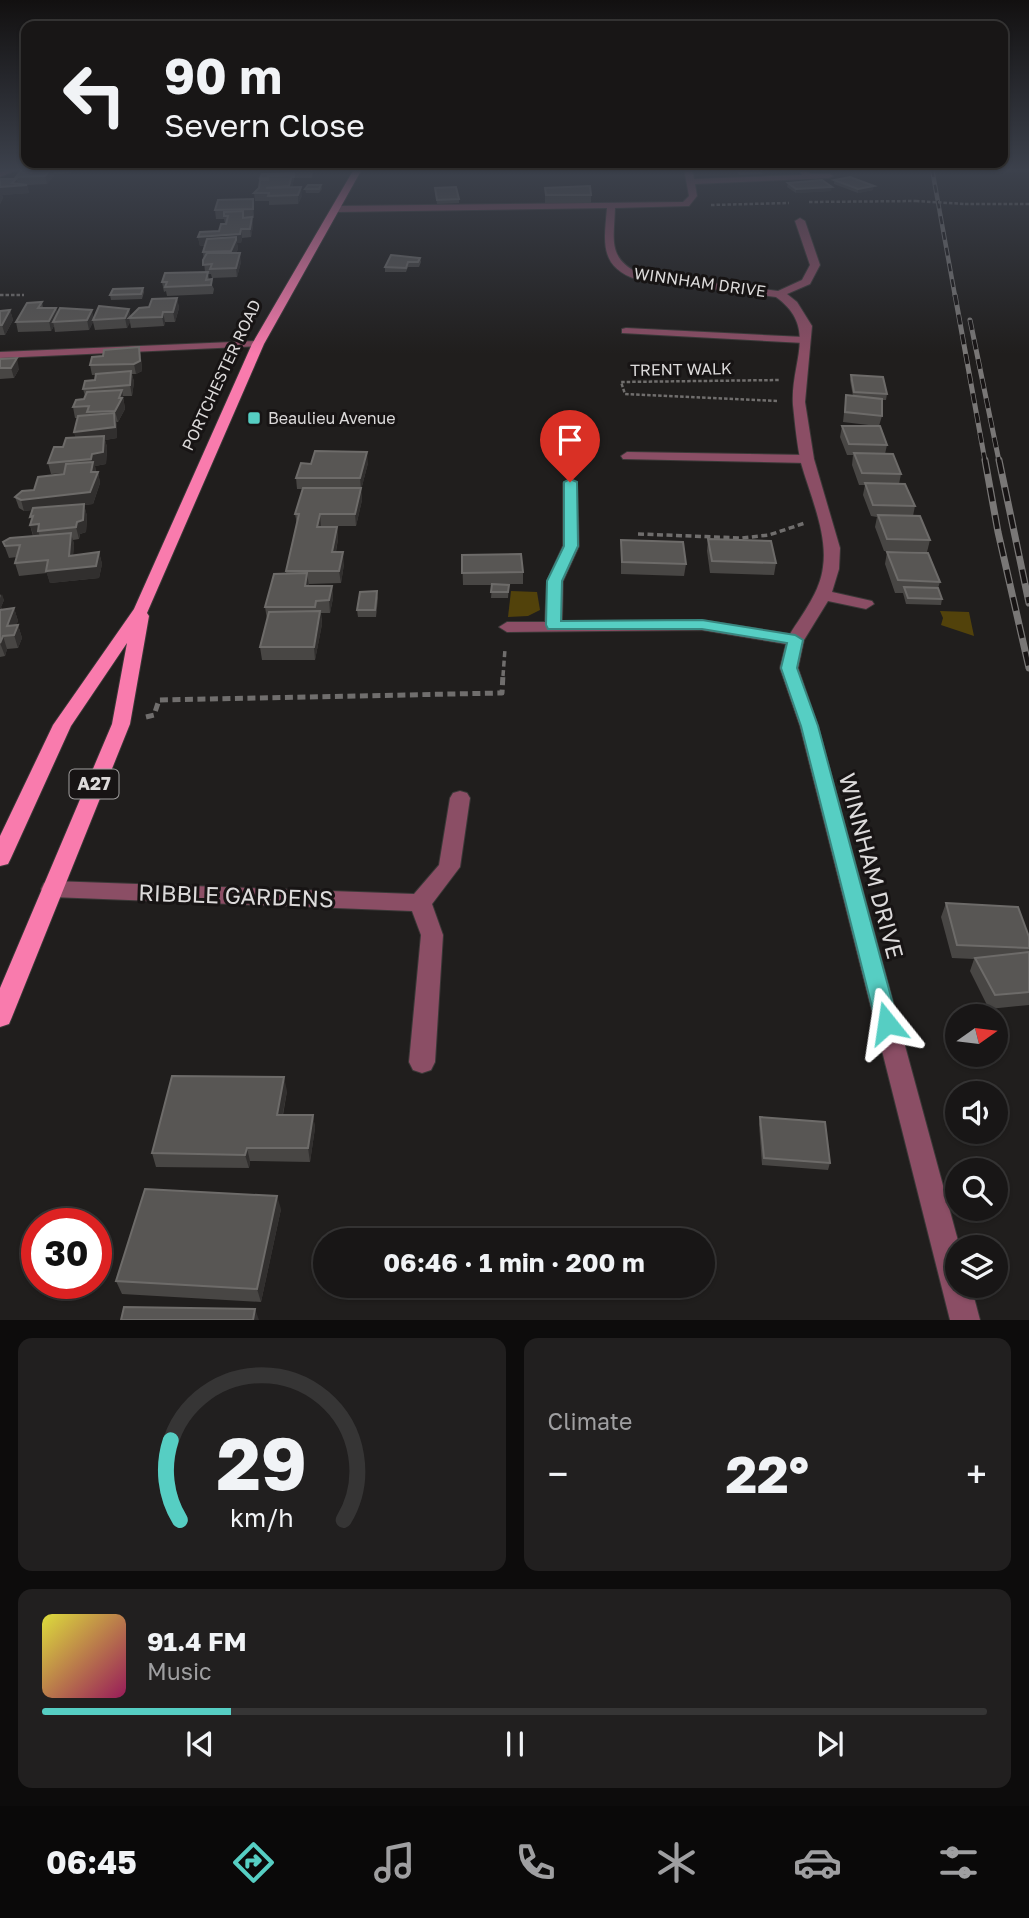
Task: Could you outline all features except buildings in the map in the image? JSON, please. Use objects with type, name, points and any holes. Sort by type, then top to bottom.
[{"type":"main road","name":"PORTCHESTER ROAD","points":[[0,859],[62,725],[142,609],[258,344],[324,231]]},
{"type":"main road","name":"PORTCHESTER ROAD","points":[[0,1017],[121,724],[142,609]]},
{"type":"street","name":"WINNHAM DRIVE","points":[[610,231],[612,262],[626,272],[638,277],[779,293],[802,316],[806,326],[799,402],[807,459],[832,548],[831,569],[823,595],[795,640],[789,668],[809,726],[965,1320]]},
{"type":"street","points":[[779,293],[806,282],[815,265],[803,231]]},
{"type":"street","points":[[0,355],[258,344]]},
{"type":"street","points":[[553,625],[555,581],[571,546],[570,482]]},
{"type":"street","points":[[823,595],[866,604]]},
{"type":"street","points":[[507,627],[702,625],[795,640]]},
{"type":"street","points":[[422,1062],[432,935],[420,903],[449,867],[460,799]]},
{"type":"street","name":"RIBBLE GARDENS","points":[[52,889],[420,903]]},
{"type":"lane","points":[[626,331],[804,340]]},
{"type":"lane","points":[[627,456],[807,459]]},
{"type":"path","points":[[0,295],[24,295]]},
{"type":"path","name":"TRENT WALK","points":[[799,402],[625,394],[621,382],[803,380]]},
{"type":"path","points":[[638,534],[742,538],[769,535],[822,517]]},
{"type":"path","points":[[121,724],[154,715],[159,700],[502,693],[507,627]]},
{"type":"shaded area","points":[[511,591],[537,592],[540,610],[528,616],[508,617]]},
{"type":"shaded area","points":[[940,611],[969,612],[974,636],[941,625],[943,618]]},
{"type":"railway","points":[[943,231],[955,296]]},
{"type":"railway","points":[[955,295],[985,461]]},
{"type":"railway","points":[[970,320],[999,461]]},
{"type":"railway","points":[[985,460],[998,532],[1029,668]]},
{"type":"railway","points":[[999,460],[1029,603]]},
{"type":"place","name":"Beaulieu Avenue","points":[[254,418]]},
{"type":"route","points":[[570,482],[571,546],[555,581],[553,625],[702,625],[795,640],[789,668],[809,726],[887,1023]]}]
